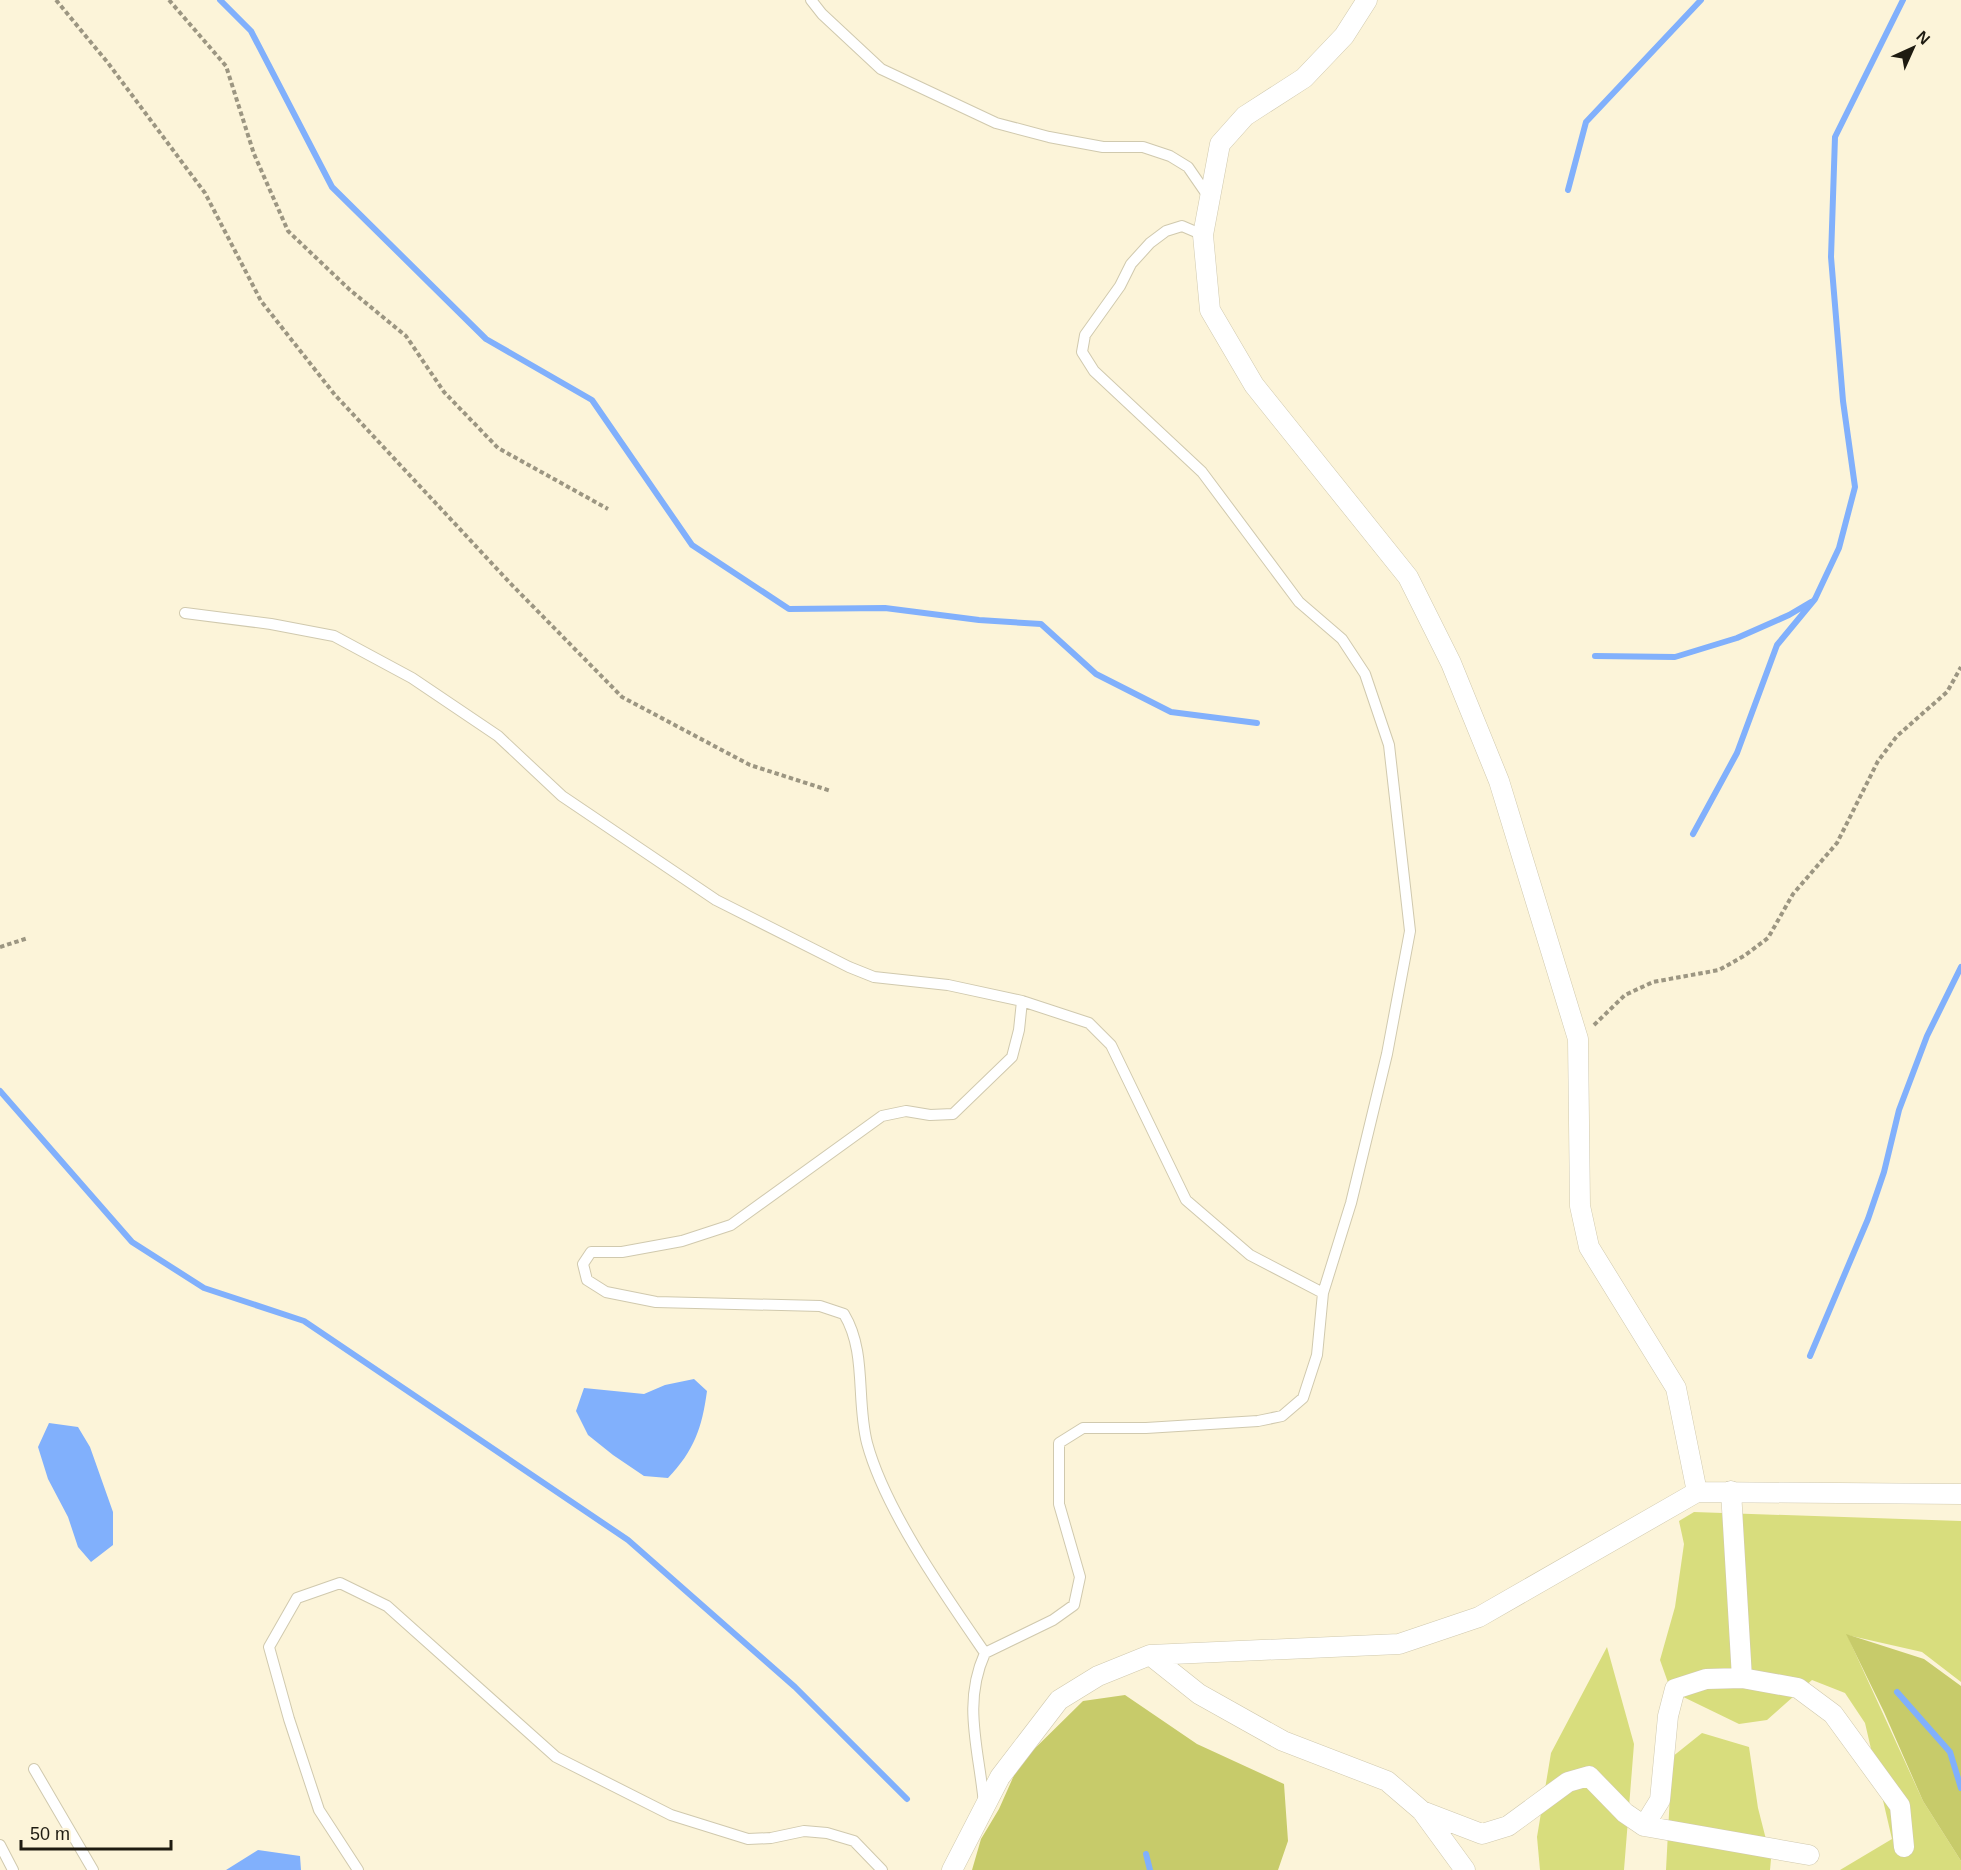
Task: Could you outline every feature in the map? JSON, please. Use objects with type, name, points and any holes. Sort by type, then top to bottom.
[{"type":"street","points":[[1367,0],[1344,36],[1304,78],[1245,116],[1220,144],[1208,196],[1203,235],[1210,310],[1254,385],[1408,578],[1452,663],[1499,781],[1578,1039],[1580,1206],[1589,1246],[1676,1388],[1697,1492]]},
{"type":"street","points":[[1731,1491],[1742,1678]]},
{"type":"street","points":[[952,1870],[984,1804],[1000,1777],[1059,1700],[1098,1676],[1150,1655],[1399,1644],[1479,1617],[1697,1492],[1961,1494]]},
{"type":"street","points":[[1150,1655],[1198,1694],[1283,1741],[1387,1781],[1422,1811],[1465,1870]]},
{"type":"street","points":[[1644,1826],[1660,1800],[1668,1716],[1675,1689],[1706,1679],[1742,1678],[1798,1688],[1833,1714],[1900,1806],[1904,1847]]},
{"type":"street","points":[[1422,1811],[1482,1834],[1508,1826],[1568,1782],[1589,1776],[1625,1813],[1644,1826],[1809,1856]]},
{"type":"lane","points":[[811,0],[822,14],[881,69],[996,123],[1049,138],[1103,147],[1143,147],[1170,156],[1188,167],[1208,196]]},
{"type":"lane","points":[[984,1804],[980,1755],[971,1713],[976,1675],[985,1653],[1053,1620],[1074,1605],[1080,1577],[1059,1504],[1059,1443],[1083,1428],[1146,1428],[1258,1421],[1282,1416],[1303,1398],[1317,1355],[1323,1293],[1351,1203],[1387,1054],[1410,931],[1389,745],[1365,674],[1342,639],[1299,602],[1202,472],[1094,371],[1082,352],[1085,335],[1120,286],[1131,264],[1150,243],[1166,231],[1182,226],[1203,235]]},
{"type":"lane","points":[[185,613],[271,624],[334,636],[412,678],[498,736],[562,796],[706,893],[849,968],[874,977],[948,986],[1022,1001],[1089,1023],[1111,1046],[1186,1200],[1250,1255],[1323,1293]]},
{"type":"lane","points":[[985,1653],[956,1611],[890,1502],[867,1442],[855,1331],[844,1314],[820,1306],[656,1302],[606,1292],[587,1280],[584,1264],[591,1252],[622,1252],[682,1242],[731,1225],[882,1116],[906,1110],[930,1115],[953,1114],[1012,1057],[1019,1030],[1022,1001]]},
{"type":"lane","points":[[358,1870],[319,1810],[268,1647],[297,1598],[340,1583],[387,1606],[556,1757],[671,1815],[748,1839],[771,1838],[804,1831],[826,1833],[854,1840],[882,1870]]},
{"type":"lane","points":[[34,1769],[93,1870]]},
{"type":"lane","points":[[0,1845],[13,1870]]},
{"type":"path","points":[[56,0],[108,63],[205,193],[261,301],[335,395],[622,697],[750,765],[831,791]]},
{"type":"path","points":[[169,0],[226,66],[254,154],[288,231],[350,290],[406,336],[444,392],[498,448],[608,509]]},
{"type":"path","points":[[1578,1039],[1625,995],[1653,982],[1719,970],[1768,938],[1792,894],[1837,843],[1878,760],[1897,736],[1947,692],[1961,667]]},
{"type":"path","points":[[0,947],[28,938]]},
{"type":"green space","points":[[1694,1512],[1961,1521],[1961,1682],[1922,1652],[1847,1635],[1923,1801],[1961,1861],[1961,1870],[1840,1870],[1892,1839],[1865,1723],[1845,1693],[1812,1680],[1767,1720],[1739,1724],[1671,1691],[1660,1660],[1675,1607],[1684,1544],[1679,1521]]},
{"type":"green space","points":[[1846,1634],[1924,1659],[1961,1686],[1961,1861],[1923,1801],[1884,1712]]},
{"type":"green space","points":[[1607,1647],[1634,1744],[1624,1870],[1540,1870],[1537,1837],[1551,1753]]},
{"type":"green space","points":[[1125,1695],[1197,1744],[1284,1784],[1288,1841],[1278,1870],[972,1870],[981,1839],[999,1809],[1019,1764],[1083,1701]]},
{"type":"green space","points":[[1702,1733],[1749,1747],[1758,1808],[1771,1859],[1770,1870],[1666,1870],[1672,1757]]},
{"type":"water","points":[[694,1379],[707,1391],[699,1428],[684,1458],[668,1478],[644,1476],[613,1455],[588,1435],[576,1411],[584,1388],[644,1394],[665,1385]]},
{"type":"water","points":[[49,1423],[78,1427],[90,1447],[113,1512],[113,1545],[91,1562],[78,1547],[68,1517],[48,1479],[38,1447]]},
{"type":"water","points":[[258,1850],[300,1856],[301,1870],[226,1870]]},
{"type":"waterway","points":[[220,0],[251,31],[332,187],[486,339],[592,400],[692,545],[789,609],[885,608],[979,620],[1041,624],[1096,674],[1171,712],[1257,723]]},
{"type":"waterway","points":[[1568,190],[1586,122],[1701,0]]},
{"type":"waterway","points":[[1693,834],[1737,753],[1777,645],[1815,599],[1839,548],[1855,487],[1843,401],[1831,257],[1835,137],[1903,0]]},
{"type":"waterway","points":[[1595,656],[1675,657],[1737,638],[1789,615],[1811,602]]},
{"type":"waterway","points":[[1810,1356],[1868,1219],[1884,1172],[1899,1110],[1927,1036],[1961,967]]},
{"type":"waterway","points":[[0,1091],[132,1242],[204,1288],[304,1321],[628,1540],[795,1687],[907,1799]]},
{"type":"waterway","points":[[1897,1692],[1950,1752],[1961,1788]]},
{"type":"waterway","points":[[1146,1854],[1150,1870]]}]
